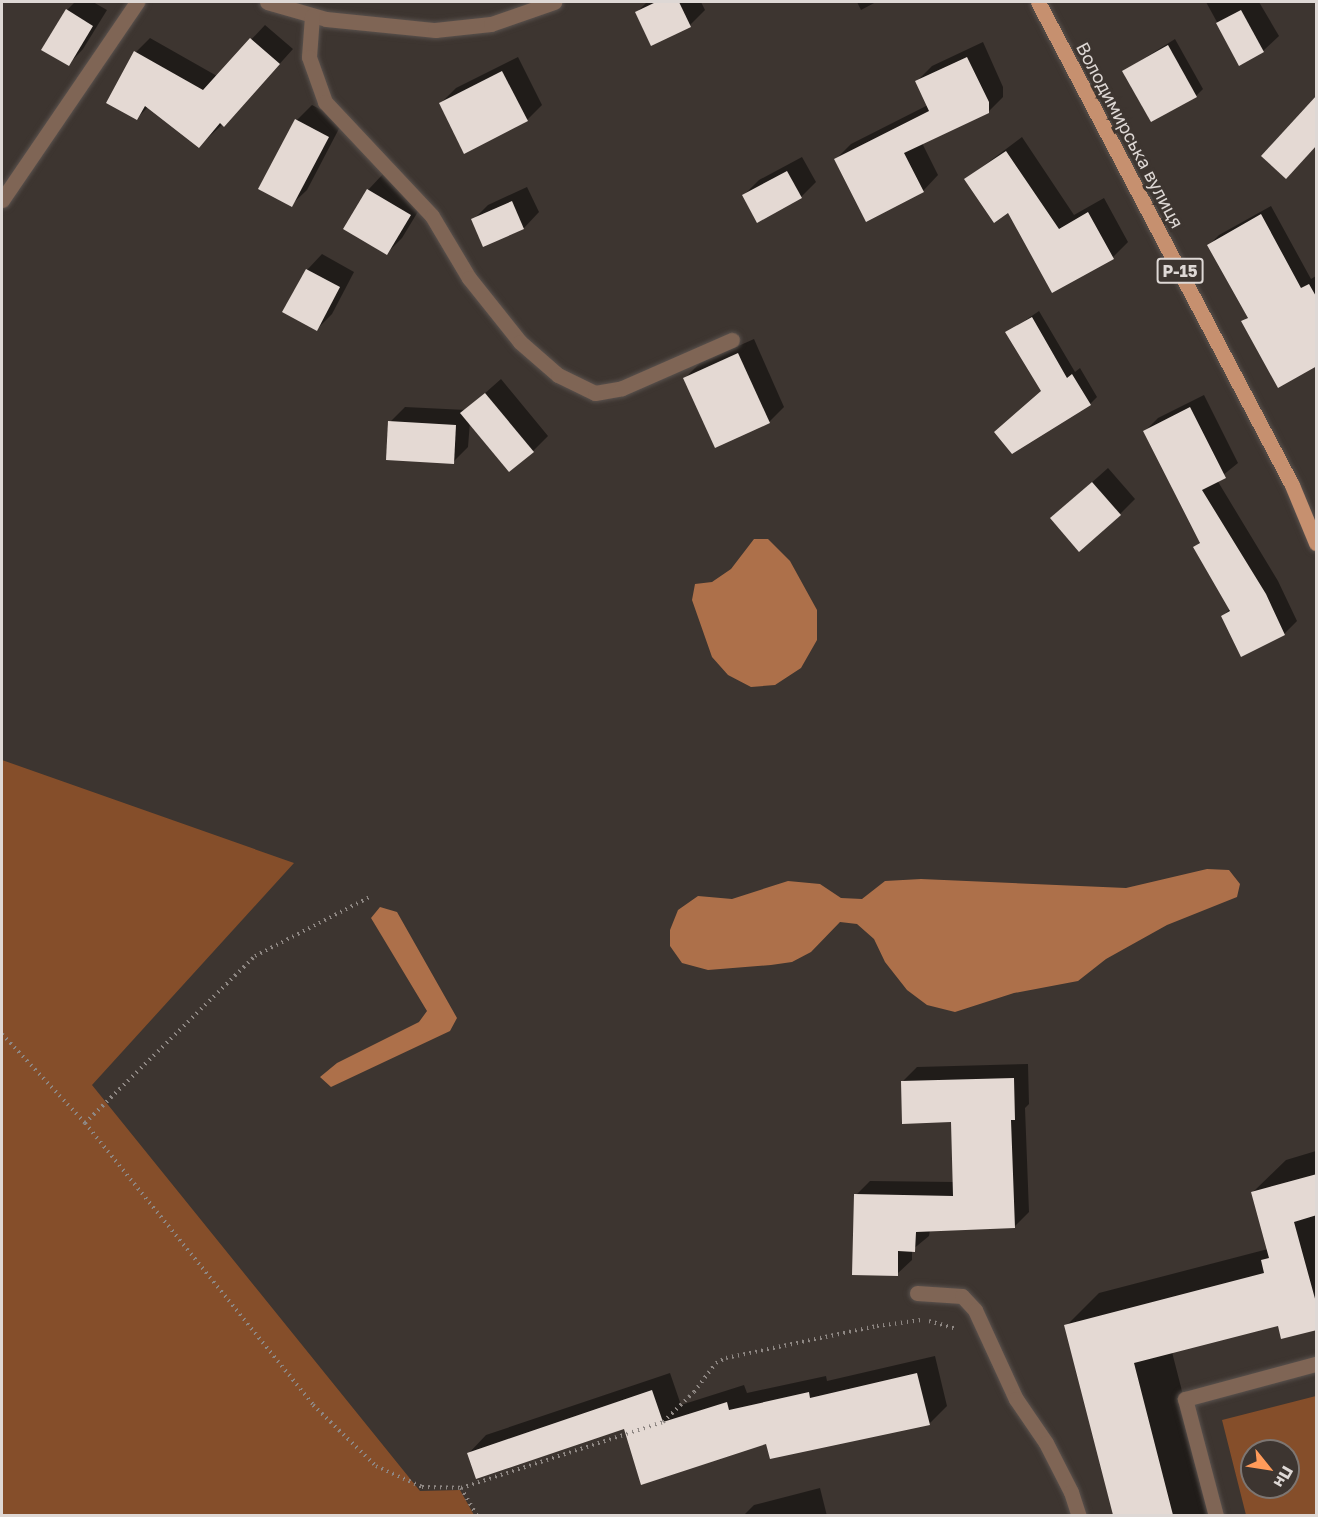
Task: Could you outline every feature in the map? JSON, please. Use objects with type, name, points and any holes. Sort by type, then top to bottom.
[{"type":"main road","name":"Володимирська вулиця","points":[[1038,2],[1292,485],[1317,543]]},
{"type":"street","points":[[2,200],[137,2]]},
{"type":"street","points":[[267,2],[312,16],[435,30],[491,24],[554,2]]},
{"type":"street","points":[[312,16],[309,57],[325,102],[432,216],[469,278],[520,342],[558,375],[595,393],[622,388],[732,340]]},
{"type":"street","points":[[917,1293],[962,1296],[991,1338],[1016,1399],[1046,1443],[1079,1515]]},
{"type":"street","points":[[1216,1515],[1185,1399],[1317,1364]]},
{"type":"path","points":[[85,1123],[255,956],[370,897]]},
{"type":"path","points":[[2,1034],[85,1123],[314,1405],[376,1466],[422,1487],[461,1488],[663,1422],[694,1392],[716,1363],[726,1358],[877,1326],[926,1320],[991,1338]]},
{"type":"path","points":[[461,1488],[477,1515]]},
{"type":"shaded area","points":[[754,539],[768,539],[790,561],[817,610],[817,640],[801,668],[775,685],[751,687],[728,675],[712,657],[692,600],[695,584],[712,582],[731,569]]},
{"type":"shaded area","points":[[2,760],[294,863],[92,1085],[420,1491],[460,1490],[474,1515],[2,1515]]},
{"type":"shaded area","points":[[1207,869],[1229,870],[1240,884],[1237,897],[1167,925],[1106,959],[1078,981],[1014,993],[955,1012],[927,1005],[907,990],[885,962],[874,939],[857,924],[840,922],[811,952],[792,962],[771,965],[708,970],[682,963],[670,946],[670,930],[678,910],[698,896],[732,899],[788,881],[820,884],[841,898],[862,899],[885,881],[921,879],[1126,888]]},
{"type":"shaded area","points":[[380,907],[397,912],[457,1018],[450,1031],[331,1087],[320,1077],[337,1063],[419,1022],[427,1011],[371,918]]},
{"type":"shaded area","points":[[1316,1396],[1316,1515],[1246,1515],[1242,1499],[1300,1499],[1300,1439],[1240,1439],[1240,1491],[1222,1420]]},
{"type":"building","points":[[656,2],[679,2],[691,27],[651,46],[635,12]]},
{"type":"building","points":[[66,9],[93,26],[69,66],[41,50]]},
{"type":"building","points":[[1241,10],[1264,52],[1239,66],[1216,23]]},
{"type":"building","points":[[250,38],[280,64],[224,127],[220,123],[199,148],[145,106],[137,120],[106,103],[134,51],[203,90]]},
{"type":"building","points":[[1168,45],[1197,97],[1151,122],[1122,71]]},
{"type":"building","points":[[967,57],[989,102],[989,113],[904,153],[924,192],[866,222],[834,159],[929,111],[915,81]]},
{"type":"building","points":[[502,71],[528,121],[464,154],[439,103]]},
{"type":"building","points":[[1317,95],[1317,145],[1286,179],[1261,156]]},
{"type":"building","points":[[295,119],[329,137],[292,207],[258,189]]},
{"type":"building","points":[[1006,151],[1059,229],[1088,212],[1114,259],[1052,293],[1008,213],[994,223],[964,179]]},
{"type":"building","points":[[787,171],[802,198],[757,223],[742,195]]},
{"type":"building","points":[[367,189],[411,215],[387,255],[343,229]]},
{"type":"building","points":[[512,201],[524,229],[483,247],[471,219]]},
{"type":"building","points":[[1261,214],[1301,288],[1309,284],[1317,298],[1317,366],[1278,388],[1241,321],[1248,318],[1207,245]]},
{"type":"building","points":[[306,269],[340,287],[317,331],[282,312]]},
{"type":"building","points":[[1032,317],[1067,378],[1072,374],[1091,405],[1012,454],[994,432],[1041,391],[1005,332]]},
{"type":"building","points":[[738,353],[770,423],[715,448],[683,378]]},
{"type":"building","points":[[485,393],[534,452],[509,472],[460,413]]},
{"type":"building","points":[[1190,407],[1226,478],[1202,490],[1266,594],[1285,635],[1241,657],[1221,616],[1230,611],[1193,547],[1200,543],[1143,431]]},
{"type":"building","points":[[388,421],[456,425],[454,464],[386,460]]},
{"type":"building","points":[[1092,482],[1121,515],[1079,552],[1050,518]]},
{"type":"building","points":[[1014,1078],[1015,1120],[1011,1120],[1015,1228],[916,1232],[915,1252],[898,1251],[898,1276],[852,1275],[854,1194],[953,1196],[951,1122],[902,1124],[901,1081]]},
{"type":"building","points":[[1317,1174],[1317,1215],[1294,1222],[1317,1306],[1317,1330],[1281,1339],[1278,1326],[1134,1363],[1173,1515],[1113,1515],[1064,1325],[1264,1273],[1261,1260],[1269,1258],[1251,1192]]},
{"type":"building","points":[[917,1373],[930,1425],[770,1459],[766,1444],[641,1485],[624,1429],[476,1479],[467,1453],[652,1390],[663,1422],[727,1402],[729,1410],[809,1392],[810,1398]]}]
